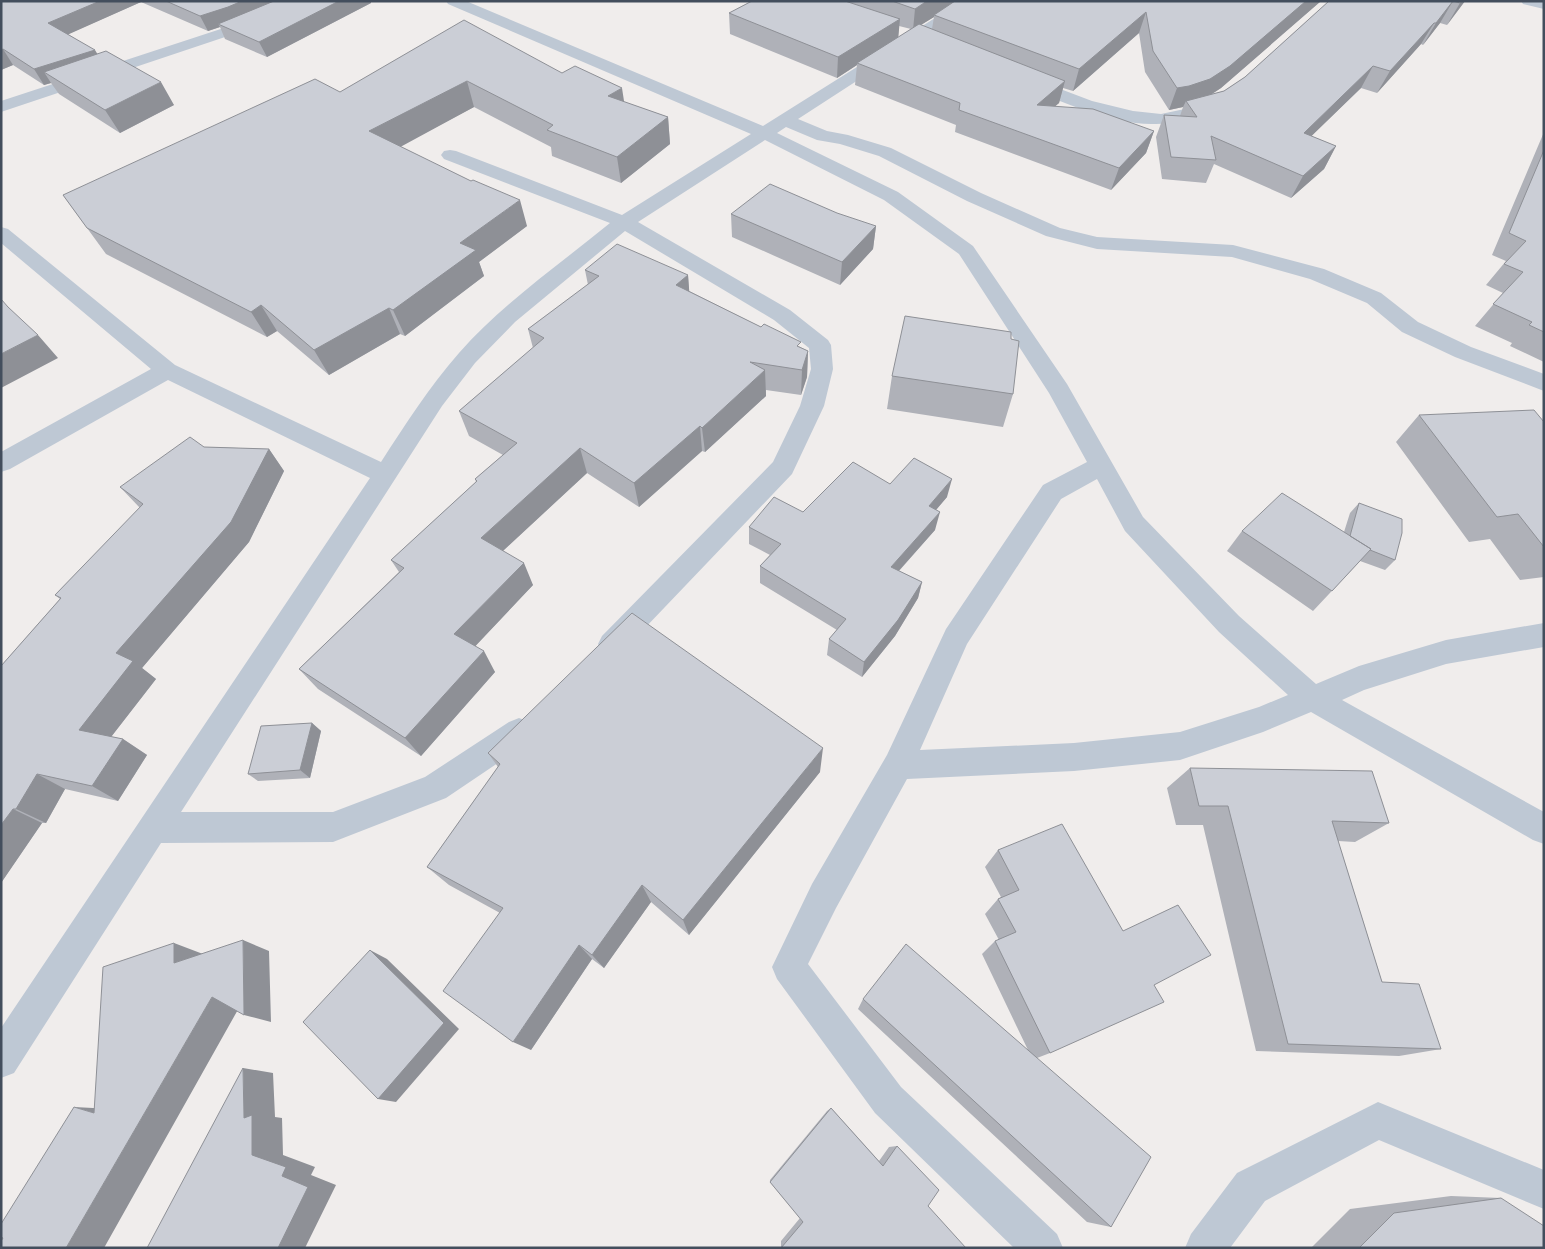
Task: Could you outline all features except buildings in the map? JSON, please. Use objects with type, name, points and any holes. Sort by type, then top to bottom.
[{"type":"street","points":[[1,107],[241,27],[301,1]]},
{"type":"street","points":[[453,1],[764,133],[891,196],[966,250],[1059,390],[1134,524],[1229,624],[1312,698],[1544,829]]},
{"type":"street","points":[[1,1060],[434,400],[467,358],[507,317],[624,222],[972,1]]},
{"type":"street","points":[[1528,1],[1544,5]]},
{"type":"street","points":[[1014,77],[1069,98],[1108,110],[1150,119],[1183,115],[1215,103]]},
{"type":"street","points":[[1,88],[21,101]]},
{"type":"street","points":[[785,120],[823,136],[842,139],[885,152],[974,197],[1053,232],[1097,243],[1233,251],[1317,274],[1374,298],[1410,327],[1428,336],[1463,352],[1544,383]]},
{"type":"street","points":[[450,155],[624,222],[782,315],[820,345],[822,369],[812,406],[783,468],[598,658]]},
{"type":"street","points":[[1,233],[167,370],[386,475]]},
{"type":"street","points":[[1,463],[167,370]]},
{"type":"street","points":[[1043,1248],[888,1100],[789,967],[824,896],[898,766],[956,637],[1052,492],[1101,466]]},
{"type":"street","points":[[898,766],[1074,757],[1180,746],[1263,719],[1359,679],[1446,652],[1544,635]]},
{"type":"street","points":[[155,828],[333,827],[435,788],[515,736],[536,717]]},
{"type":"street","points":[[1206,1248],[1251,1187],[1378,1121],[1544,1190]]}]
